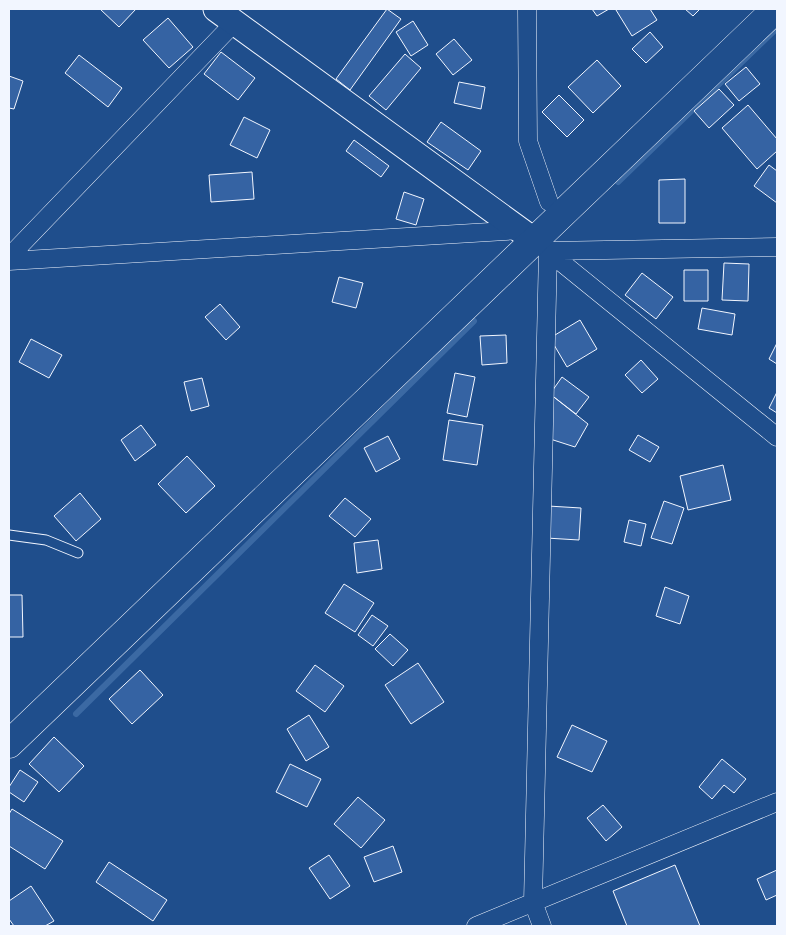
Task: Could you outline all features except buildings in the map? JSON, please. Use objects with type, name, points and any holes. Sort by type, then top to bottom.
[{"type":"highway","points":[[9,720],[534,241],[549,202],[750,9]]},
{"type":"highway","points":[[9,744],[776,9]]},
{"type":"street","points":[[526,9],[528,141],[549,202]]},
{"type":"street","points":[[9,259],[226,16],[534,241],[777,437]]},
{"type":"street","points":[[534,241],[533,902],[542,926]]},
{"type":"street","points":[[9,259],[534,241],[777,246]]},
{"type":"street","points":[[476,926],[777,802]]},
{"type":"lane","points":[[9,535],[46,540],[78,553]]},
{"type":"waterway","points":[[618,182],[777,28]]},
{"type":"waterway","points":[[76,714],[474,321]]}]
